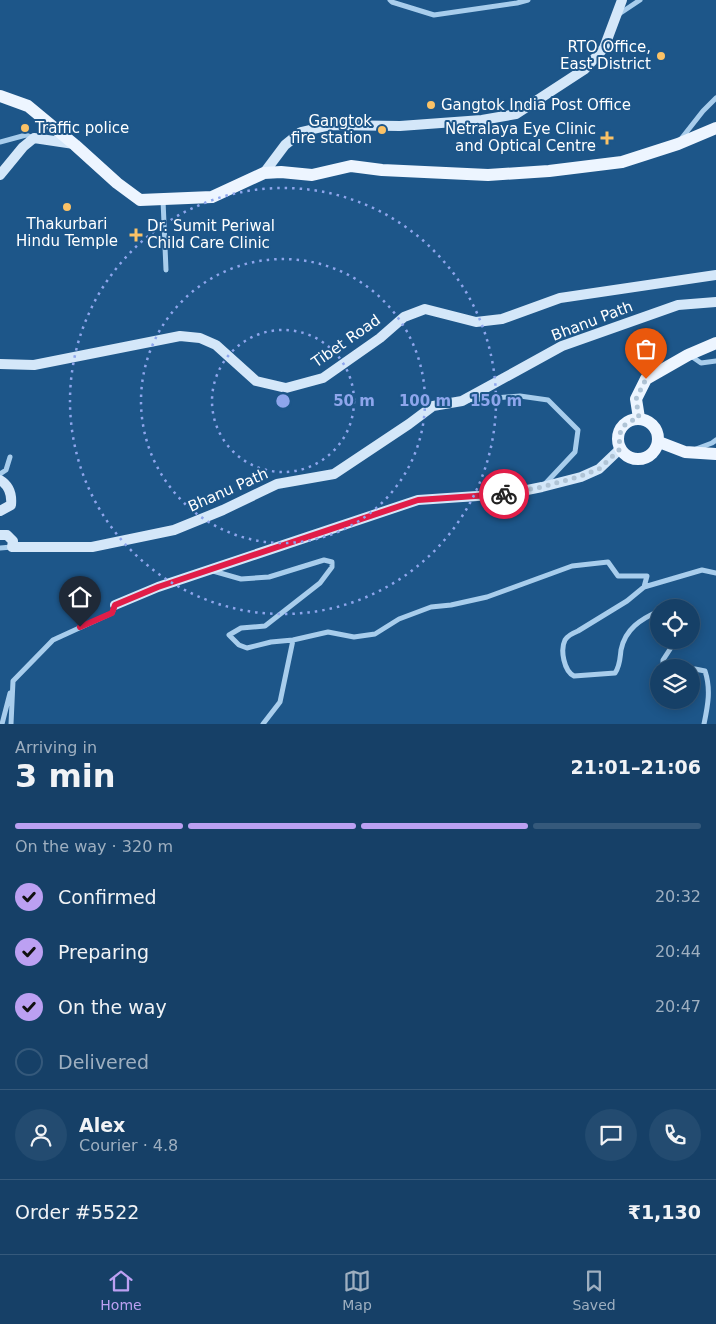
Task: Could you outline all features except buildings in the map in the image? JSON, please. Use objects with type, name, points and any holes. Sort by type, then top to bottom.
[{"type":"main road","points":[[0,96],[28,106],[75,144],[117,183],[140,200],[212,198],[264,174],[281,172],[312,175],[351,166],[382,170],[488,175],[549,171],[622,162],[678,144],[716,128]]},
{"type":"main road","points":[[639,418],[636,399],[646,379],[688,355],[716,343]]},
{"type":"main road","points":[[639,418],[654,426],[659,442],[649,456],[633,460],[620,449],[619,438],[621,428],[630,421],[639,418]]},
{"type":"main road","points":[[659,442],[685,452],[716,454]]},
{"type":"street","points":[[390,0],[434,14],[528,0]]},
{"type":"street","points":[[264,174],[284,145],[301,132],[332,125],[400,126],[482,120],[516,114],[585,69],[604,48],[622,0]]},
{"type":"street","points":[[616,15],[640,0]]},
{"type":"street","points":[[678,144],[702,111],[716,98]]},
{"type":"street","points":[[0,142],[26,135],[34,138],[75,144]]},
{"type":"street","points":[[0,175],[23,147],[34,138]]},
{"type":"street","points":[[162,200],[166,270]]},
{"type":"street","name":"Tibet Road","points":[[0,364],[34,365],[180,336],[200,338],[216,345],[256,381],[286,388],[323,378],[380,338],[404,317],[425,309],[476,322],[502,319],[560,298],[716,275]]},
{"type":"street","name":"Bhanu Path","points":[[12,547],[92,548],[174,530],[223,510],[277,484],[334,474],[410,424],[433,406],[462,401],[562,346],[678,305],[716,302]]},
{"type":"street","points":[[688,355],[701,363],[716,361]]},
{"type":"street","points":[[462,401],[520,396],[548,400],[578,430],[575,452],[542,487]]},
{"type":"street","points":[[685,452],[716,440]]},
{"type":"street","points":[[2,724],[13,680],[53,640],[112,613],[115,605],[158,587],[418,500],[507,494],[581,476],[599,469],[620,449]]},
{"type":"street","points":[[0,474],[6,470],[10,457]]},
{"type":"street","points":[[0,480],[5,483],[12,494],[11,505],[0,511]]},
{"type":"street","points":[[0,535],[7,535],[13,541],[12,547],[0,548]]},
{"type":"street","points":[[210,570],[241,579],[269,576],[324,560],[332,562],[332,567],[320,583],[264,626],[241,628],[229,635],[239,645],[247,648],[328,632],[354,637],[375,634],[399,618],[431,607],[451,605],[487,597],[572,566],[608,562],[618,576],[647,576],[644,587]]},
{"type":"street","points":[[650,615],[641,619],[629,631],[622,647],[615,674],[574,676],[570,674],[564,663],[565,640],[572,633],[628,601],[644,587],[702,570],[716,573]]},
{"type":"street","points":[[263,724],[280,702],[293,640]]},
{"type":"street","points":[[700,671],[704,671],[709,684],[708,707],[704,724]]},
{"type":"street","points":[[11,724],[13,680]]},
{"type":"way so far","points":[[504,494],[561,482],[599,469],[620,449],[619,438],[621,428],[630,421],[639,418],[636,399],[646,379]]},
{"type":"place","name":"RTO Office, East District","points":[[661,56]]},
{"type":"place","name":"Gangtok India Post Office","points":[[431,105]]},
{"type":"place","name":"Traffic police","points":[[25,128]]},
{"type":"place","name":"Gangtok fire station","points":[[382,130]]},
{"type":"place","name":"Netralaya Eye Clinic and Optical Centre","points":[[607,138]]},
{"type":"place","name":"Thakurbari Hindu Temple","points":[[67,207]]},
{"type":"place","name":"Dr. Sumit Periwal Child Care Clinic","points":[[136,235]]},
{"type":"route","points":[[80,627],[112,613],[115,605],[158,587],[418,500],[504,494]]}]
